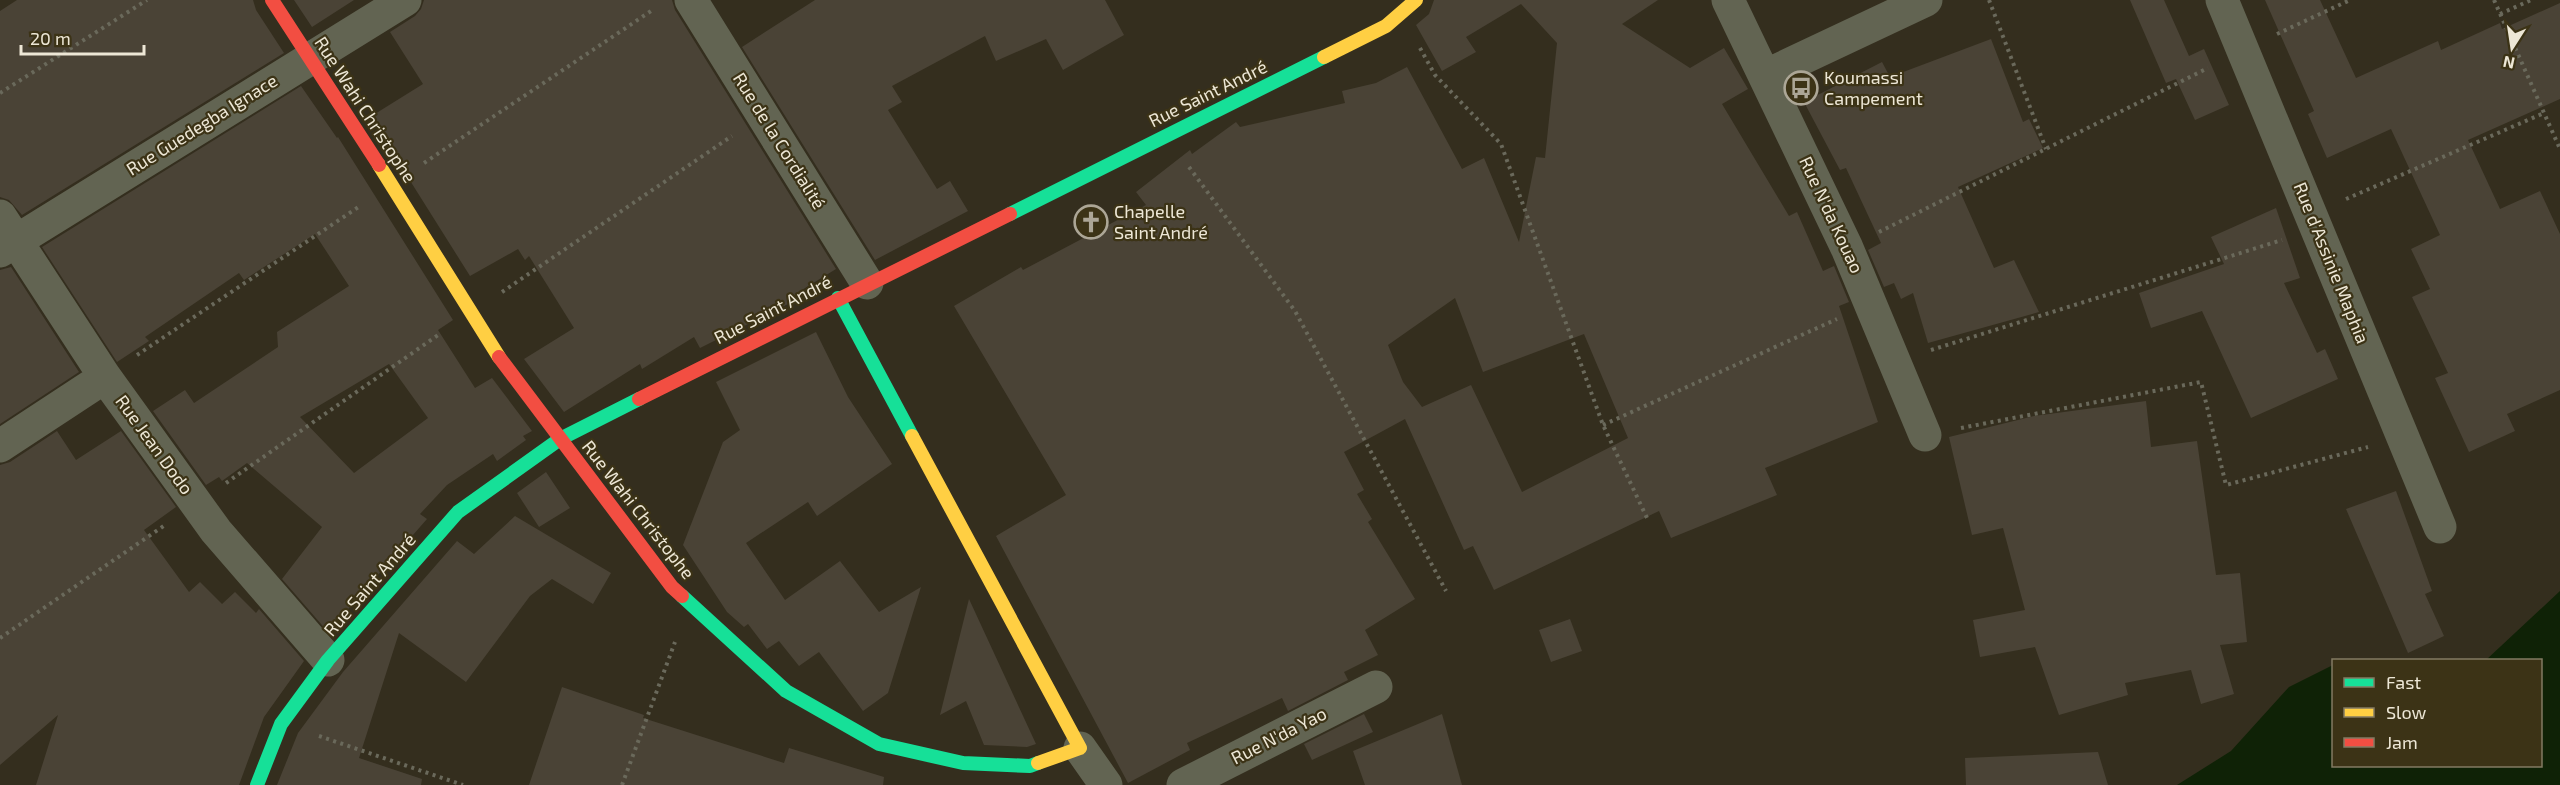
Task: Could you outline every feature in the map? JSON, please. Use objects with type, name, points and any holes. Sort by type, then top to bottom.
[{"type":"street","name":"Rue Wahi Christophe","points":[[272,0],[392,185],[496,352],[672,587],[689,603],[786,691],[879,744],[963,763],[1030,766],[1080,748]]},
{"type":"street","name":"Rue Guedegba Ignace","points":[[5,236],[405,0]]},
{"type":"street","name":"Rue de la Cordialité","points":[[691,0],[867,283]]},
{"type":"street","name":"Rue Saint André","points":[[257,785],[281,723],[328,660],[458,512],[560,438],[1386,26],[1416,0]]},
{"type":"street","name":"Rue N'da Kouao","points":[[1728,0],[1847,248],[1925,435]]},
{"type":"street","points":[[1766,76],[1926,0]]},
{"type":"street","name":"Rue d'Assinie Maphia","points":[[2222,0],[2440,527]]},
{"type":"street","name":"Rue Jean Dodo","points":[[5,236],[216,531],[328,660]]},
{"type":"street","points":[[838,298],[1080,748],[1106,785]]},
{"type":"street","points":[[0,446],[105,377]]},
{"type":"street","name":"Rue N'da Yao","points":[[1183,785],[1376,687]]},
{"type":"path","points":[[0,93],[147,0]]},
{"type":"path","points":[[1989,0],[2046,149]]},
{"type":"path","points":[[1847,248],[2243,50],[2350,0]]},
{"type":"path","points":[[2494,0],[2560,149]]},
{"type":"path","points":[[2500,14],[2531,0]]},
{"type":"path","points":[[1400,13],[1435,75],[1501,144],[1603,425],[1648,520]]},
{"type":"path","points":[[1895,361],[2314,221],[2544,113]]},
{"type":"path","points":[[0,638],[471,312],[763,115]]},
{"type":"path","points":[[1165,135],[1295,311],[1446,591]]},
{"type":"path","points":[[1603,425],[1870,304]]},
{"type":"path","points":[[1925,435],[2201,382],[2226,485],[2403,438]]},
{"type":"path","points":[[622,785],[689,603]]},
{"type":"path","points":[[281,723],[463,785]]},
{"type":"shaded area","points":[[2560,591],[2560,785],[2177,785],[2231,751],[2289,687],[2332,666],[2332,767],[2542,767],[2542,659],[2487,659]]},
{"type":"building","points":[[17,0],[253,0],[256,10],[284,53],[22,215],[9,200],[0,197],[0,11]]},
{"type":"building","points":[[294,0],[354,0],[312,27]]},
{"type":"building","points":[[424,0],[672,0],[675,10],[836,269],[797,293],[800,298],[700,348],[694,337],[642,369],[640,364],[564,412],[524,359],[574,328],[529,256],[525,260],[518,249],[470,276],[370,117],[423,84],[390,32],[415,16]]},
{"type":"building","points":[[815,0],[1105,0],[1124,35],[1063,70],[1046,39],[996,61],[985,36],[892,86],[902,102],[888,110],[937,189],[950,181],[968,211],[875,260],[742,47]]},
{"type":"building","points":[[1434,0],[1658,0],[1622,24],[1690,68],[1724,48],[1748,89],[1722,104],[1789,216],[1797,212],[1823,271],[1834,266],[1849,302],[1839,306],[1878,422],[1765,468],[1777,495],[1671,538],[1659,511],[1494,590],[1473,546],[1464,550],[1405,419],[1344,452],[1364,490],[1357,494],[1372,519],[1368,522],[1415,599],[1365,630],[1378,655],[1344,672],[1348,680],[1288,711],[1282,698],[1187,743],[1190,750],[1128,783],[996,536],[1066,495],[954,306],[1021,267],[1023,270],[1146,205],[1136,192],[1190,150],[1192,154],[1236,122],[1240,127],[1345,103],[1342,91],[1376,83],[1407,67],[1462,169],[1484,158],[1519,242],[1536,157],[1545,158],[1557,43],[1521,4],[1466,37],[1476,52],[1442,71],[1416,25],[1429,14]],"holes":[[[1455,298],[1483,372],[1584,334],[1628,438],[1522,492],[1471,385],[1422,407],[1403,382],[1388,345]]]},
{"type":"building","points":[[2130,0],[2164,0],[2189,56],[2204,49],[2229,105],[2195,120],[2176,79],[2166,83]]},
{"type":"building","points":[[2265,0],[2320,0],[2356,78],[2438,41],[2441,50],[2500,23],[2502,29],[2560,3],[2560,99],[2468,140],[2500,209],[2540,191],[2560,234],[2560,390],[2507,414],[2515,431],[2469,452],[2435,378],[2448,373],[2412,297],[2430,289],[2411,249],[2440,235],[2391,129],[2327,158],[2308,114],[2314,111]]},
{"type":"building","points":[[1991,39],[2023,122],[2029,119],[2043,148],[1958,187],[1994,268],[2014,260],[2039,312],[1928,343],[1913,293],[1901,299],[1894,283],[1884,287],[1868,250],[1881,243],[1846,168],[1840,170],[1804,102],[1882,62],[1890,77]]},
{"type":"building","points":[[301,86],[338,137],[453,320],[438,330],[475,388],[492,378],[532,431],[523,436],[526,440],[497,461],[493,454],[447,485],[420,514],[427,519],[328,632],[282,579],[322,527],[247,463],[222,481],[219,477],[206,485],[153,411],[185,390],[194,403],[278,347],[277,332],[349,286],[315,234],[244,280],[239,273],[145,337],[149,341],[117,362],[42,247]],"holes":[[[389,364],[428,418],[354,473],[300,417]]]},
{"type":"building","points":[[2276,208],[2300,278],[2284,283],[2317,353],[2325,349],[2338,379],[2251,418],[2202,311],[2151,328],[2139,293],[2224,264],[2211,237]]},
{"type":"building","points":[[11,267],[79,372],[0,424],[0,270]]},
{"type":"building","points":[[816,332],[848,397],[892,464],[817,516],[808,502],[746,543],[785,600],[840,561],[879,612],[921,587],[888,693],[863,711],[819,652],[799,666],[779,641],[767,649],[748,624],[744,627],[727,612],[683,545],[723,442],[740,430],[716,382]]},
{"type":"building","points":[[2146,401],[2151,447],[2197,441],[2216,575],[2240,573],[2247,642],[2220,645],[2234,694],[2201,704],[2191,670],[2125,683],[2128,695],[2059,715],[2035,647],[1980,657],[1973,620],[2025,610],[2003,528],[1972,535],[1949,437],[2034,416]]},
{"type":"building","points":[[57,431],[76,460],[121,431],[176,507],[144,530],[189,592],[200,582],[222,604],[235,592],[256,613],[259,609],[304,661],[264,717],[239,785],[36,785],[58,715],[0,765],[0,465],[10,462]]},
{"type":"building","points":[[546,472],[570,508],[539,527],[517,493]]},
{"type":"building","points":[[2396,491],[2432,591],[2425,594],[2444,636],[2408,653],[2346,509]]},
{"type":"building","points":[[515,516],[611,573],[593,604],[552,579],[530,596],[466,682],[399,633],[359,758],[422,779],[421,785],[277,785],[298,733],[343,672],[457,541],[474,554]]},
{"type":"building","points":[[969,599],[1036,744],[1027,747],[984,745],[966,701],[940,715]]},
{"type":"building","points":[[1570,619],[1582,651],[1551,662],[1539,630]]},
{"type":"building","points":[[562,687],[644,715],[643,718],[784,763],[789,748],[884,777],[883,785],[529,785]]},
{"type":"building","points":[[1364,714],[1373,732],[1312,760],[1304,744]]},
{"type":"building","points":[[1442,714],[1462,785],[1365,785],[1353,751]]},
{"type":"building","points":[[2098,752],[2108,785],[1966,785],[1965,758]]},
{"type":"traffic: fast","points":[[1010,214],[1324,57]]},
{"type":"traffic: fast","points":[[838,298],[912,436]]},
{"type":"traffic: fast","points":[[257,785],[281,724],[328,660],[458,512],[560,439],[639,399]]},
{"type":"traffic: fast","points":[[682,596],[786,691],[879,744],[963,763],[1030,766],[1038,763]]},
{"type":"traffic: slow","points":[[1324,57],[1386,26],[1416,0]]},
{"type":"traffic: slow","points":[[379,165],[499,357]]},
{"type":"traffic: slow","points":[[912,436],[1080,748],[1038,763]]},
{"type":"traffic: jam","points":[[272,0],[379,165]]},
{"type":"traffic: jam","points":[[639,399],[1010,214]]},
{"type":"traffic: jam","points":[[499,357],[672,587],[682,596]]},
{"type":"place","name":"Koumassi Campement","points":[[1801,88]]},
{"type":"place","name":"Chapelle Saint André","points":[[1091,222]]}]
